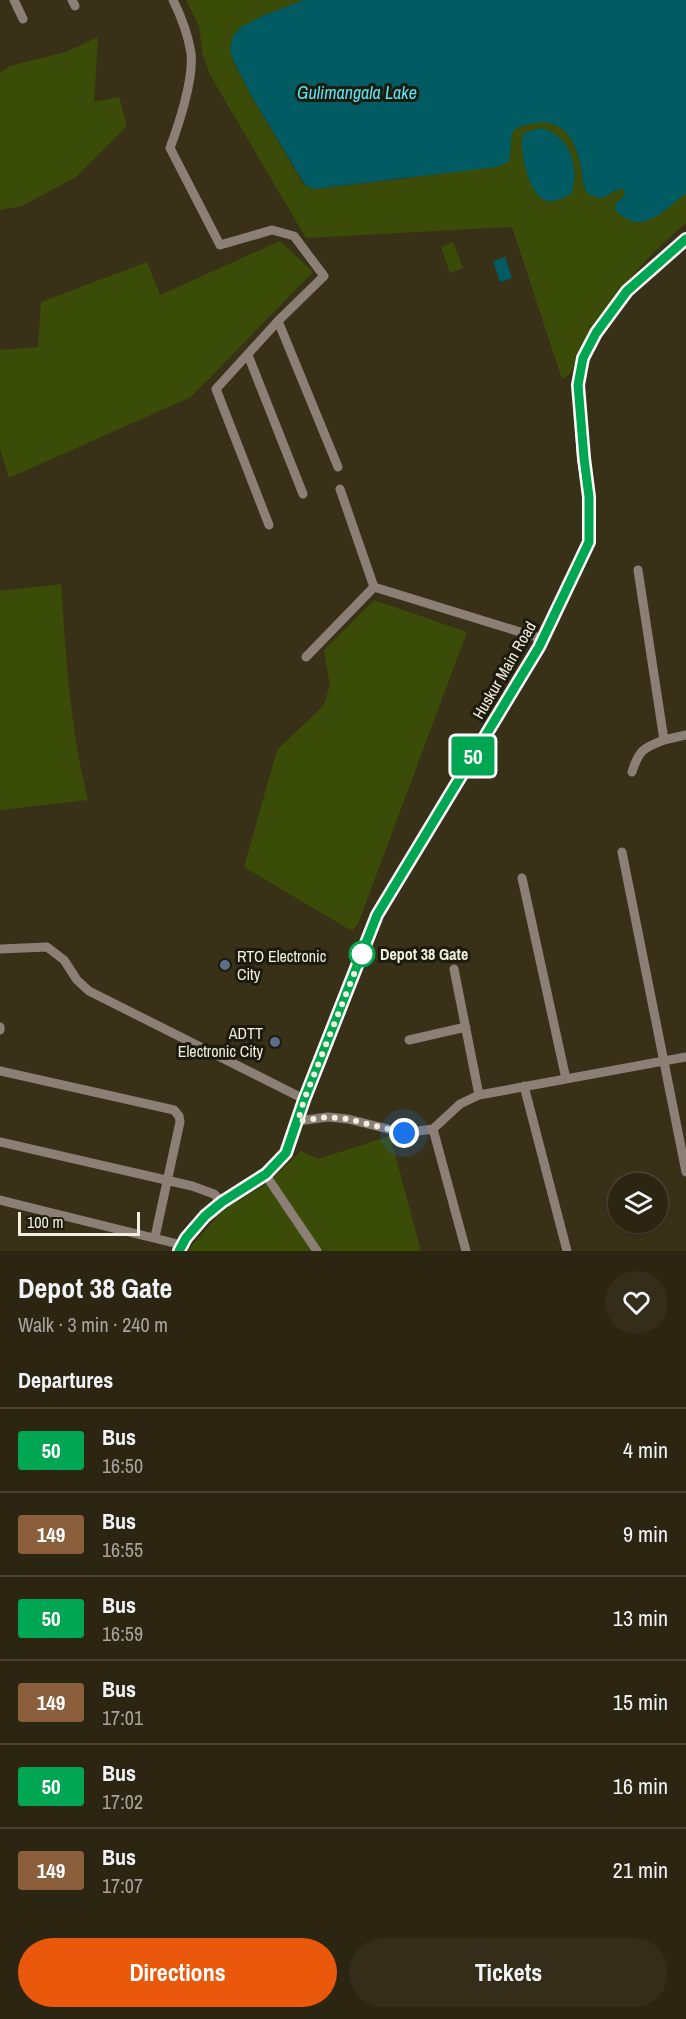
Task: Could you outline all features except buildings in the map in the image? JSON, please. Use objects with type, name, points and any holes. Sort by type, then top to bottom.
[{"type":"main road","name":"Huskur Main Road","points":[[180,1248],[205,1216],[222,1202],[266,1174],[286,1153],[304,1100],[377,915],[543,639],[589,542],[589,497],[578,385],[583,358],[596,333],[627,291],[686,239]]},
{"type":"street","points":[[14,0],[23,19]]},
{"type":"street","points":[[173,0],[184,26],[191,56],[185,96],[171,148],[220,245],[272,230],[294,236],[324,276],[278,321],[216,389],[269,525]]},
{"type":"street","points":[[278,321],[338,467]]},
{"type":"street","points":[[248,355],[303,494]]},
{"type":"street","points":[[340,489],[374,587]]},
{"type":"street","points":[[638,570],[664,740]]},
{"type":"street","points":[[374,587],[543,639]]},
{"type":"street","points":[[306,657],[374,587]]},
{"type":"street","points":[[632,772],[640,752],[646,746],[686,735]]},
{"type":"street","points":[[622,852],[686,1172]]},
{"type":"street","points":[[522,878],[566,1079]]},
{"type":"street","points":[[0,949],[47,948],[64,960],[77,980],[89,991],[304,1100]]},
{"type":"street","points":[[454,969],[479,1095]]},
{"type":"street","points":[[409,1040],[466,1028]]},
{"type":"street","points":[[298,1121],[328,1117],[348,1119],[404,1133],[433,1129],[460,1104],[479,1095],[686,1057]]},
{"type":"street","points":[[0,1071],[174,1110],[180,1122],[155,1237]]},
{"type":"street","points":[[524,1086],[567,1251]]},
{"type":"street","points":[[433,1129],[466,1251]]},
{"type":"street","points":[[0,1142],[192,1186],[214,1194],[222,1202]]},
{"type":"street","points":[[266,1174],[317,1251]]},
{"type":"street","points":[[0,1200],[155,1237],[180,1248]]},
{"type":"green space","name":"Gulimangala Lake","points":[[186,0],[304,0],[262,16],[232,58],[252,97],[304,185],[313,189],[409,178],[510,155],[511,136],[516,128],[528,123],[543,122],[557,124],[571,140],[580,164],[584,188],[602,198],[623,189],[625,195],[616,203],[661,212],[686,193],[686,223],[634,273],[592,331],[570,374],[562,379],[512,227],[306,238],[210,75],[203,55],[199,26]]},
{"type":"green space","points":[[98,37],[94,102],[119,97],[127,126],[76,177],[22,206],[0,210],[0,73],[10,66],[66,52]]},
{"type":"green space","points":[[280,241],[313,272],[191,397],[9,478],[0,449],[0,350],[38,347],[41,302],[147,262],[160,295]]},
{"type":"green space","points":[[453,242],[463,268],[450,273],[441,247]]},
{"type":"green space","points":[[61,584],[73,719],[88,800],[0,810],[0,591]]},
{"type":"green space","points":[[374,600],[467,632],[358,924],[352,931],[244,867],[277,750],[324,705],[330,685],[324,650]]},
{"type":"green space","points":[[390,1136],[421,1251],[187,1251],[224,1209],[265,1185],[301,1151],[318,1159]]},
{"type":"water","name":"Gulimangala Lake","points":[[304,0],[686,0],[686,193],[649,220],[636,222],[627,219],[615,210],[616,203],[625,195],[623,189],[602,198],[589,194],[584,187],[574,144],[563,130],[546,123],[525,125],[514,131],[509,162],[496,167],[313,189],[305,185],[252,97],[232,58],[230,49],[233,36],[241,27],[262,16]]},
{"type":"water","points":[[540,128],[550,131],[565,144],[573,163],[574,184],[571,194],[555,201],[544,200],[539,196],[529,180],[523,158],[524,133]]},
{"type":"water","points":[[505,257],[512,278],[500,282],[493,261]]},
{"type":"bus line","name":"50","points":[[179,1251],[186,1238],[205,1216],[222,1202],[266,1174],[286,1153],[304,1100],[377,915],[539,647],[589,542],[589,497],[578,385],[583,358],[596,333],[627,291],[686,239]]},
{"type":"place","name":"Depot 38 Gate","points":[[362,954]]},
{"type":"place","name":"RTO Electronic City","points":[[225,965]]},
{"type":"place","name":"ADTT Electronic City","points":[[275,1042]]},
{"type":"route","points":[[362,954],[304,1100],[298,1121],[328,1117],[348,1119],[404,1133]]}]
